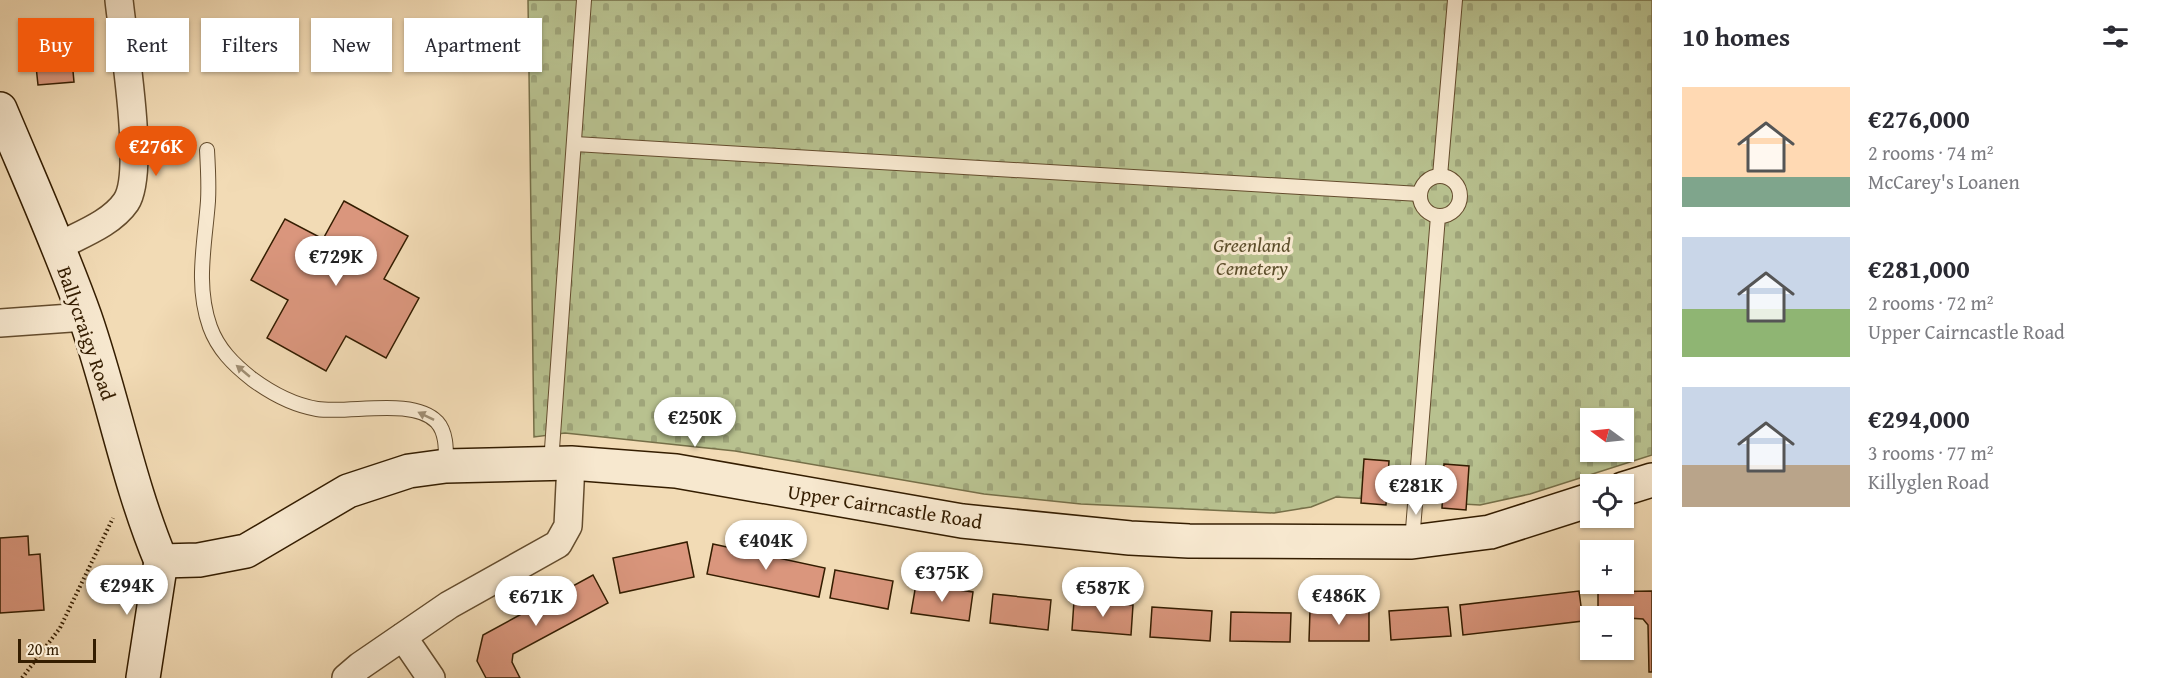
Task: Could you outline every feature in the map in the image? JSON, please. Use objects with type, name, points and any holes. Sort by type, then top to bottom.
[{"type":"street","points":[[57,247],[106,220],[118,211],[132,191],[132,118],[119,0]]},
{"type":"street","name":"Ballycraigy Road","points":[[0,110],[85,317],[113,408],[134,491],[161,561]]},
{"type":"street","points":[[0,323],[85,317]]},
{"type":"street","points":[[346,678],[448,605],[559,543],[567,526],[561,463]]},
{"type":"street","name":"Upper Cairncastle Road","points":[[161,561],[199,560],[246,551],[348,491],[410,471],[446,465],[561,463],[676,471],[962,521],[1130,538],[1245,542],[1412,542],[1490,532],[1580,503]]},
{"type":"street","points":[[1634,486],[1652,480]]},
{"type":"street","points":[[143,678],[161,561]]},
{"type":"street","points":[[403,637],[431,678]]},
{"type":"lane","points":[[561,463],[575,144],[584,0]]},
{"type":"lane","points":[[1440,176],[1455,0]]},
{"type":"lane","points":[[575,144],[1420,194]]},
{"type":"lane","points":[[207,150],[208,186],[202,293],[210,326],[223,353],[255,381],[299,405],[332,411],[398,408],[429,416],[438,423],[443,434],[446,465]]},
{"type":"lane","points":[[1440,176],[1453,180],[1458,185],[1461,199],[1450,214],[1438,216],[1422,206],[1420,194],[1429,179],[1440,176]]},
{"type":"lane","points":[[1412,542],[1438,216]]},
{"type":"path","points":[[22,678],[60,628],[113,518],[134,491]]},
{"type":"green space","name":"Greenland Cemetery","points":[[528,0],[1652,0],[1652,455],[1634,461],[1634,408],[1580,408],[1580,462],[1630,462],[1593,474],[1580,474],[1580,478],[1530,494],[1480,505],[1336,497],[1311,507],[1274,513],[1081,504],[984,494],[735,451],[565,433],[534,437],[529,72],[542,72],[542,18],[528,18]]},
{"type":"building","points":[[37,72],[73,72],[74,82],[38,85]]},
{"type":"building","points":[[344,201],[408,236],[384,279],[419,298],[386,358],[346,336],[326,371],[267,338],[288,300],[251,280],[285,219],[323,239]]},
{"type":"building","points":[[1364,459],[1389,461],[1386,505],[1361,503]]},
{"type":"building","points":[[1444,464],[1469,466],[1466,510],[1442,508]]},
{"type":"building","points":[[28,536],[29,555],[40,554],[44,610],[0,613],[0,538]]},
{"type":"building","points":[[687,542],[694,577],[620,593],[613,558]]},
{"type":"building","points":[[713,544],[825,568],[819,597],[707,574]]},
{"type":"building","points":[[835,570],[893,581],[888,609],[830,598]]},
{"type":"building","points":[[593,575],[608,603],[513,654],[512,662],[520,678],[486,678],[477,661],[483,635]]},
{"type":"building","points":[[916,584],[973,592],[969,621],[911,613]]},
{"type":"building","points":[[1579,591],[1580,621],[1463,635],[1460,605]]},
{"type":"building","points":[[1634,591],[1652,591],[1652,672],[1649,672],[1648,625],[1643,619],[1634,618],[1634,606],[1598,606],[1598,594],[1634,594]]},
{"type":"building","points":[[993,594],[1051,600],[1048,630],[990,623]]},
{"type":"building","points":[[1074,601],[1133,605],[1131,635],[1072,630]]},
{"type":"building","points":[[1152,607],[1212,611],[1210,641],[1150,637]]},
{"type":"building","points":[[1448,607],[1451,636],[1391,640],[1389,611]]},
{"type":"building","points":[[1310,610],[1369,611],[1369,641],[1309,641]]},
{"type":"building","points":[[1231,612],[1291,613],[1290,642],[1230,641]]}]
